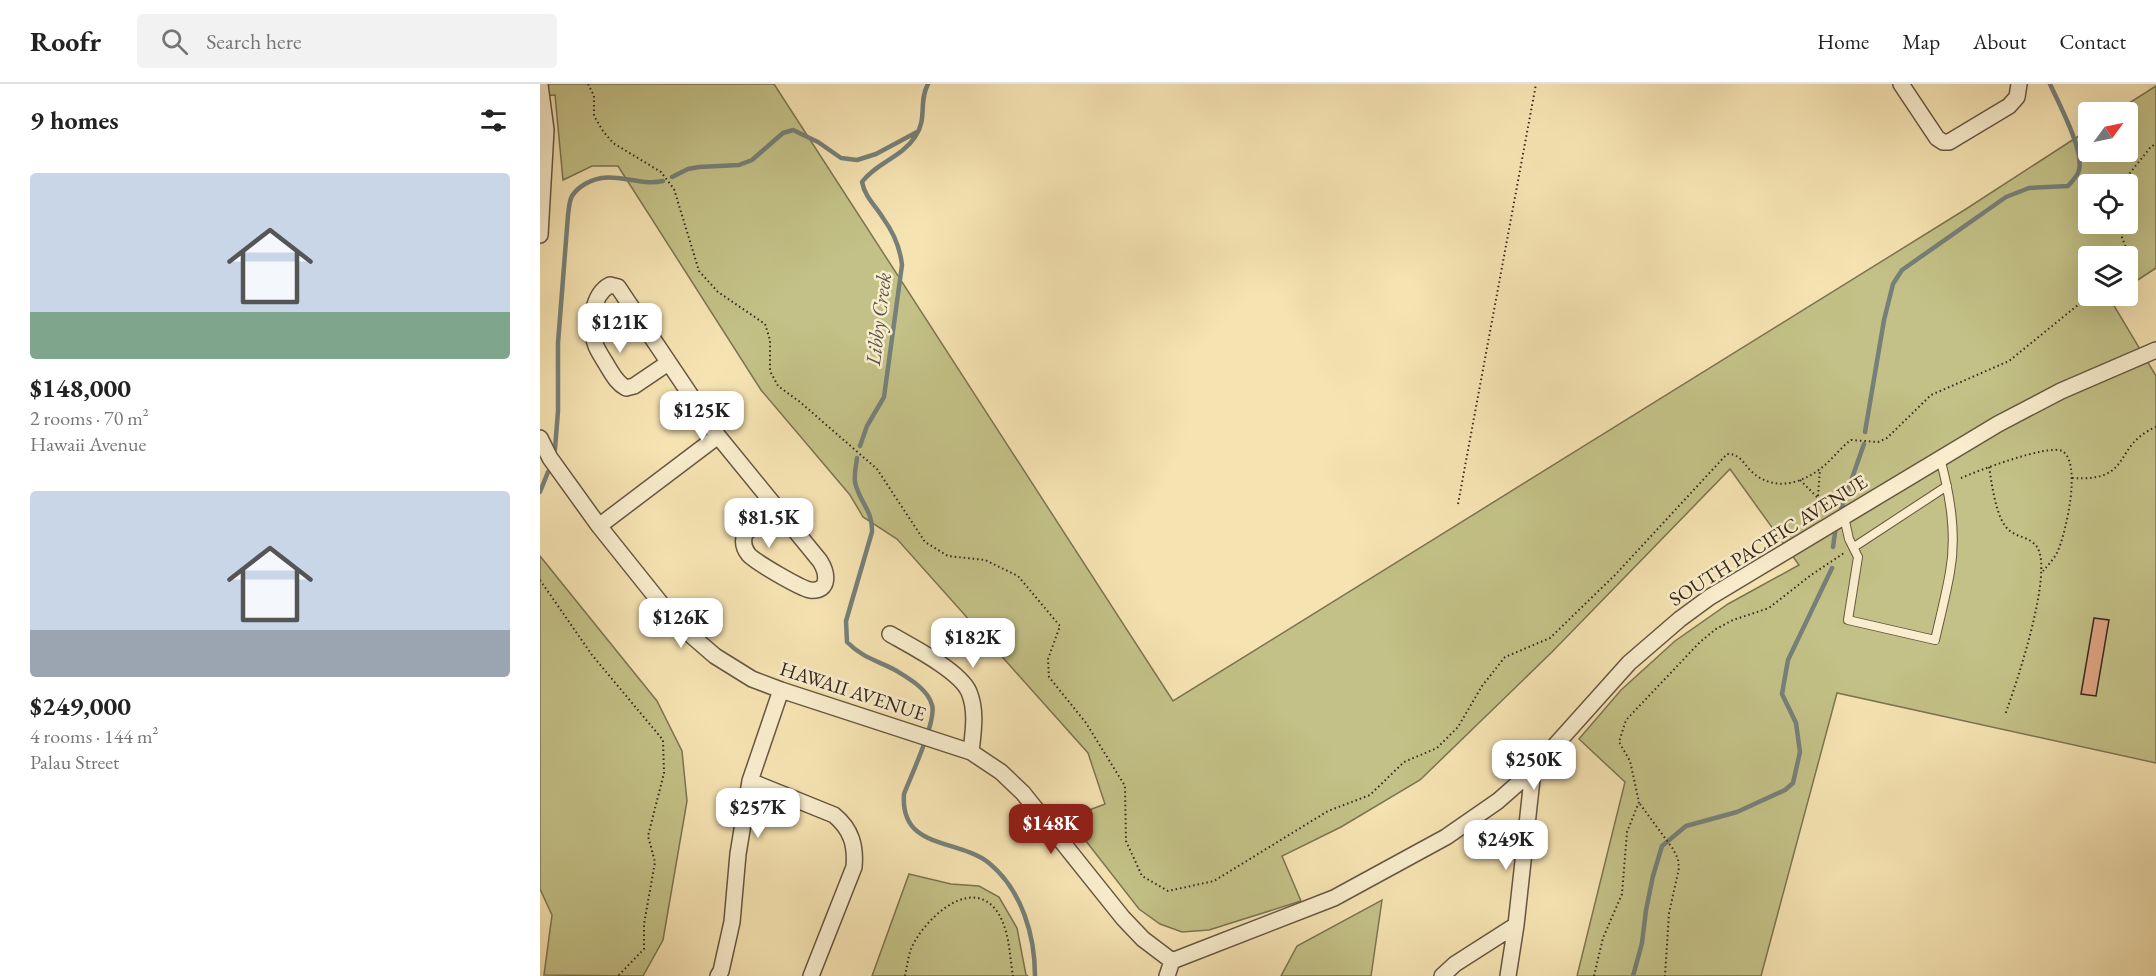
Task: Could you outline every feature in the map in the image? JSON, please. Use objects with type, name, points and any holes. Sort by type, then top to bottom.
[{"type":"street","points":[[1901,84],[1937,138],[1943,142],[1949,142],[2009,106],[2017,97],[2019,84]]},
{"type":"street","points":[[540,85],[546,130],[540,235]]},
{"type":"street","points":[[668,363],[634,386],[626,388],[616,381],[596,347],[593,336],[595,304],[604,288],[610,285],[618,286],[718,436],[775,506],[826,570],[827,577],[821,588],[816,590],[801,587],[755,560],[746,549],[743,540],[745,534],[775,506]]},
{"type":"street","name":"SOUTH PACIFIC AVENUE","points":[[1170,969],[1334,898],[1377,876],[1463,825],[1498,801],[1533,770],[1629,663],[1658,636],[1710,597],[1940,458],[2061,391],[2156,350]]},
{"type":"street","points":[[599,526],[718,436]]},
{"type":"street","name":"HAWAII AVENUE","points":[[540,438],[550,458],[599,526],[667,611],[715,656],[752,679],[971,752],[1001,772],[1023,793],[1123,918],[1170,969]]},
{"type":"street","points":[[891,634],[948,670],[964,684],[969,693],[974,723],[971,752]]},
{"type":"street","points":[[718,976],[732,922],[738,854],[750,781],[781,690]]},
{"type":"street","points":[[1508,976],[1533,770]]},
{"type":"street","points":[[750,781],[834,815],[843,822],[853,841],[854,867],[811,976]]},
{"type":"street","points":[[1442,976],[1455,964],[1516,925]]},
{"type":"lane","points":[[1840,519],[1857,552],[1858,563],[1848,620],[1935,640],[1950,572],[1952,551],[1952,522],[1940,458]]},
{"type":"lane","points":[[1854,547],[1947,486]]},
{"type":"path","points":[[588,84],[594,96],[594,116],[603,131],[613,143],[661,172],[674,189],[699,271],[718,292],[765,324],[770,340],[770,371],[778,386],[800,402],[877,469],[925,542],[948,556],[985,560],[1018,576],[1060,626],[1048,659],[1049,677],[1086,723],[1125,786],[1126,841],[1142,876],[1168,891],[1214,881],[1328,810],[1370,795],[1404,762],[1437,748],[1458,727],[1482,686],[1505,657],[1550,638],[1615,575],[1727,454],[1740,458],[1758,477],[1767,482],[1779,484],[1800,480],[1820,469],[1851,440],[1882,441],[1931,395],[2009,361],[2078,305]]},
{"type":"path","points":[[1458,504],[1536,84]]},
{"type":"path","points":[[2129,174],[2156,143]]},
{"type":"path","points":[[2072,478],[2094,478],[2108,475],[2115,470],[2139,436],[2156,427]]},
{"type":"path","points":[[1961,478],[1989,467],[2053,450],[2061,451],[2069,459],[2072,478],[2063,535],[2055,555],[2043,571]]},
{"type":"path","points":[[1989,467],[1997,507],[2006,528],[2032,541],[2038,549],[2043,571],[2023,665],[2005,715]]},
{"type":"path","points":[[1800,480],[1818,498],[1820,469]]},
{"type":"path","points":[[1665,976],[1669,913],[1680,868],[1673,849],[1639,802],[1630,761],[1619,742],[1626,720],[1683,658],[1716,629],[1769,608],[1811,574],[1854,547]]},
{"type":"path","points":[[540,580],[592,655],[663,740],[664,774],[648,836],[655,862],[644,924],[644,949],[618,976]]},
{"type":"path","points":[[1594,976],[1603,938],[1622,894],[1627,832],[1639,802]]},
{"type":"path","points":[[905,976],[911,948],[932,919],[949,906],[969,896],[982,899],[995,909],[1003,922],[1011,955],[1013,976]]},
{"type":"shaded area","points":[[540,84],[774,84],[1173,701],[1966,209],[2078,136],[2078,162],[2138,162],[2138,102],[2131,102],[2156,86],[2156,268],[2138,280],[2138,246],[2078,246],[2078,306],[2114,306],[2156,376],[2156,763],[1837,693],[1761,976],[1577,976],[1625,782],[1579,739],[1621,690],[1675,641],[1728,604],[1799,565],[1730,469],[1552,652],[1420,780],[1341,827],[1282,856],[1301,901],[1209,930],[1182,932],[1160,924],[1139,909],[1068,818],[1105,804],[1088,753],[897,539],[863,517],[850,495],[761,390],[618,166],[592,166],[563,180],[555,95],[540,96]]},
{"type":"shaded area","points":[[540,556],[657,701],[682,751],[687,801],[663,940],[643,976],[544,975],[552,915],[540,889]]},
{"type":"shaded area","points":[[909,874],[951,884],[979,886],[999,897],[1017,928],[1028,976],[872,976]]},
{"type":"shaded area","points":[[1382,900],[1371,976],[1281,976],[1297,946]]},
{"type":"building","points":[[2094,618],[2109,620],[2096,696],[2081,694]]},
{"type":"waterway","name":"Libby Creek","points":[[860,446],[867,426],[884,397],[902,265],[900,252],[893,235],[868,197],[862,182],[874,170],[903,150],[915,137],[921,123],[928,84]]},
{"type":"waterway","points":[[1865,432],[1884,320],[1893,284],[1902,270],[2006,197],[2029,188],[2068,186],[2077,174],[2080,161],[2078,151],[2050,84]]},
{"type":"waterway","points":[[672,177],[688,169],[739,165],[752,160],[783,133],[793,130],[818,142],[841,158],[857,160],[876,154],[917,132]]},
{"type":"waterway","points":[[555,449],[558,411],[558,343],[571,198],[585,184],[604,178],[643,182],[663,181]]},
{"type":"waterway","points":[[1839,515],[1864,444]]},
{"type":"waterway","name":"Libby Creek","points":[[857,458],[855,482],[868,512],[872,532],[846,621],[847,642],[864,655],[911,680],[930,699],[933,712],[927,735],[904,794],[905,812],[911,825],[921,834],[976,855],[989,863],[1010,886],[1029,930],[1035,976]]},
{"type":"waterway","points":[[540,492],[548,472]]},
{"type":"waterway","points":[[1833,547],[1836,526]]},
{"type":"waterway","points":[[1633,976],[1642,943],[1653,876],[1662,846],[1686,826],[1737,812],[1785,790],[1793,783],[1800,752],[1796,723],[1782,694],[1788,660],[1832,568]]}]
